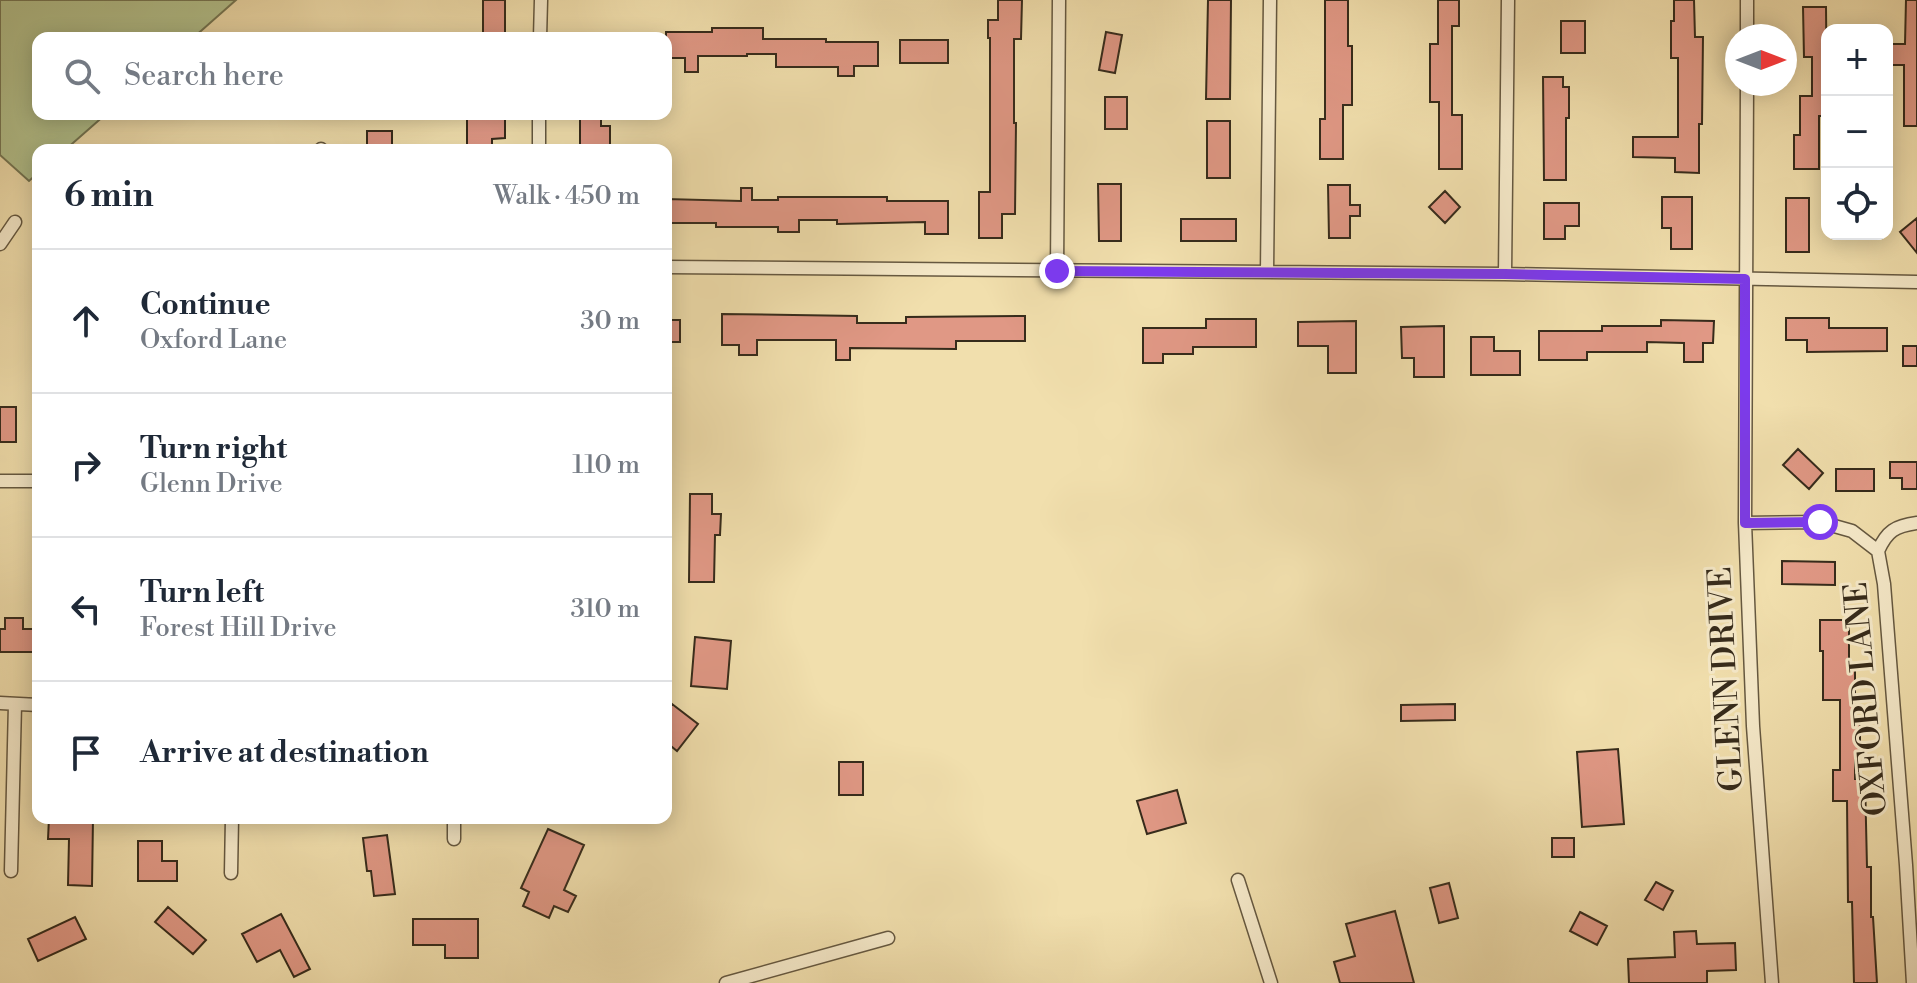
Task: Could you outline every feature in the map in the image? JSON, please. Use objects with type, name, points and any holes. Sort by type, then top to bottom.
[{"type":"street","points":[[540,32],[541,0]]},
{"type":"street","points":[[1057,271],[1059,0]]},
{"type":"street","points":[[1267,272],[1270,0]]},
{"type":"street","points":[[1505,274],[1508,0]]},
{"type":"street","points":[[1747,0],[1747,24]]},
{"type":"street","name":"GLENN DRIVE","points":[[1747,96],[1745,523],[1753,726],[1772,983]]},
{"type":"street","points":[[539,120],[539,144]]},
{"type":"street","points":[[0,244],[15,222]]},
{"type":"street","points":[[672,267],[1505,274],[1917,282]]},
{"type":"street","points":[[0,481],[32,481]]},
{"type":"street","name":"OXFORD LANE","points":[[1745,523],[1820,522],[1852,531],[1878,551],[1884,584],[1912,865],[1913,983]]},
{"type":"street","points":[[1878,551],[1885,536],[1894,529],[1917,523]]},
{"type":"street","points":[[0,703],[32,705]]},
{"type":"street","points":[[11,871],[15,704]]},
{"type":"street","points":[[231,873],[232,824]]},
{"type":"street","points":[[454,824],[454,839]]},
{"type":"street","points":[[1238,880],[1271,983]]},
{"type":"street","points":[[726,983],[888,938]]},
{"type":"green space","points":[[0,0],[236,0],[200,32],[32,32],[32,120],[99,120],[72,144],[32,144],[32,178],[29,181],[0,155]]},
{"type":"building","points":[[483,0],[505,0],[505,32],[483,32]]},
{"type":"building","points":[[998,0],[1022,0],[1021,39],[1014,39],[1015,214],[1002,214],[1002,238],[979,238],[979,192],[990,192],[988,20],[998,20]]},
{"type":"building","points":[[1208,0],[1231,0],[1230,99],[1206,99]]},
{"type":"building","points":[[1325,0],[1348,0],[1352,105],[1343,105],[1343,159],[1320,159],[1320,119],[1325,119]]},
{"type":"building","points":[[1438,0],[1459,0],[1459,26],[1452,26],[1452,115],[1462,115],[1462,169],[1439,169],[1439,102],[1430,102],[1430,44],[1438,44]]},
{"type":"building","points":[[1674,0],[1694,0],[1695,37],[1703,37],[1699,173],[1675,172],[1675,158],[1633,157],[1633,137],[1678,137],[1678,58],[1671,58]]},
{"type":"building","points":[[1906,0],[1917,0],[1917,126],[1904,126],[1904,65],[1893,65],[1893,44],[1905,44]]},
{"type":"building","points":[[1803,7],[1826,7],[1826,24],[1821,24],[1819,169],[1794,169],[1794,135],[1800,135],[1800,96],[1812,96],[1812,57],[1804,57]]},
{"type":"building","points":[[1561,21],[1585,21],[1585,53],[1561,53]]},
{"type":"building","points":[[712,28],[763,28],[763,39],[878,42],[878,66],[854,66],[854,76],[838,76],[838,67],[776,67],[776,54],[747,54],[698,56],[698,72],[685,72],[685,58],[672,58],[672,32],[712,32]]},
{"type":"building","points":[[1106,32],[1122,35],[1115,73],[1099,70]]},
{"type":"building","points":[[900,40],[948,40],[948,63],[900,63]]},
{"type":"building","points":[[1543,77],[1563,77],[1563,87],[1569,87],[1566,180],[1544,180]]},
{"type":"building","points":[[1105,97],[1127,97],[1127,129],[1105,129]]},
{"type":"building","points":[[467,120],[505,120],[505,138],[492,139],[492,144],[467,144]]},
{"type":"building","points":[[580,120],[601,120],[601,126],[610,126],[610,144],[580,144]]},
{"type":"building","points":[[1207,121],[1230,121],[1230,178],[1207,178]]},
{"type":"building","points":[[367,131],[392,131],[392,144],[367,144]]},
{"type":"building","points":[[1098,184],[1121,184],[1121,241],[1099,241]]},
{"type":"building","points":[[1328,185],[1350,185],[1350,205],[1360,205],[1360,216],[1350,216],[1350,238],[1329,238]]},
{"type":"building","points":[[741,188],[752,188],[752,200],[778,200],[778,197],[887,197],[887,201],[948,201],[948,234],[925,234],[925,222],[837,224],[837,220],[799,220],[799,232],[778,232],[778,227],[672,223],[672,199],[741,201]]},
{"type":"building","points":[[1445,191],[1460,207],[1445,223],[1429,207]]},
{"type":"building","points":[[1662,197],[1692,197],[1692,249],[1671,249],[1671,228],[1662,228]]},
{"type":"building","points":[[1786,198],[1809,198],[1809,252],[1786,252]]},
{"type":"building","points":[[1544,203],[1579,203],[1579,226],[1565,226],[1565,239],[1544,239]]},
{"type":"building","points":[[1917,218],[1917,253],[1900,232]]},
{"type":"building","points":[[1181,219],[1236,219],[1236,241],[1181,241]]},
{"type":"building","points":[[722,314],[857,316],[857,323],[906,323],[906,317],[1025,316],[1025,341],[956,341],[956,349],[850,348],[850,360],[836,360],[836,340],[757,340],[757,355],[739,355],[739,345],[722,345]]},
{"type":"building","points":[[1786,318],[1829,318],[1829,328],[1887,328],[1887,351],[1807,352],[1807,340],[1786,340]]},
{"type":"building","points":[[1206,319],[1256,319],[1256,347],[1193,347],[1193,354],[1163,354],[1163,363],[1143,363],[1143,328],[1206,328]]},
{"type":"building","points":[[672,320],[680,320],[680,342],[672,342]]},
{"type":"building","points":[[1661,320],[1714,321],[1713,343],[1703,343],[1703,362],[1684,362],[1684,343],[1647,342],[1647,352],[1587,352],[1587,360],[1539,360],[1539,331],[1602,331],[1602,326],[1661,326]]},
{"type":"building","points":[[1356,321],[1356,373],[1328,373],[1328,346],[1298,346],[1298,322]]},
{"type":"building","points":[[1444,326],[1444,377],[1414,377],[1414,358],[1402,358],[1401,327]]},
{"type":"building","points":[[1471,337],[1494,337],[1494,351],[1520,351],[1520,375],[1471,375]]},
{"type":"building","points":[[1903,346],[1917,346],[1917,366],[1903,366]]},
{"type":"building","points":[[0,407],[16,407],[16,442],[0,442]]},
{"type":"building","points":[[1798,449],[1823,473],[1809,489],[1783,465]]},
{"type":"building","points":[[1890,462],[1917,462],[1917,489],[1902,489],[1902,478],[1890,478]]},
{"type":"building","points":[[1836,469],[1874,469],[1874,491],[1836,491]]},
{"type":"building","points":[[690,494],[712,494],[712,514],[721,514],[720,535],[715,535],[714,582],[689,582]]},
{"type":"building","points":[[1782,561],[1835,562],[1835,585],[1782,584]]},
{"type":"building","points":[[5,618],[23,618],[23,629],[32,629],[32,652],[0,652],[0,629],[5,629]]},
{"type":"building","points":[[1820,620],[1849,620],[1849,670],[1855,670],[1855,719],[1860,719],[1860,753],[1855,753],[1855,779],[1865,779],[1867,867],[1871,867],[1871,917],[1877,983],[1854,983],[1852,902],[1848,902],[1847,801],[1833,801],[1833,770],[1840,770],[1840,700],[1823,700]]},
{"type":"building","points":[[695,637],[731,641],[727,689],[691,686]]},
{"type":"building","points":[[672,704],[698,724],[677,751],[672,747]]},
{"type":"building","points":[[1455,704],[1455,720],[1401,721],[1401,705]]},
{"type":"building","points":[[1618,749],[1624,824],[1582,827],[1577,752]]},
{"type":"building","points":[[839,762],[863,762],[863,795],[839,795]]},
{"type":"building","points":[[1177,790],[1186,823],[1147,834],[1137,801]]},
{"type":"building","points":[[49,824],[93,824],[92,886],[68,885],[69,839],[48,839]]},
{"type":"building","points":[[548,829],[584,845],[564,890],[576,896],[568,912],[554,906],[549,918],[523,906],[529,892],[521,888]]},
{"type":"building","points":[[387,835],[395,894],[374,896],[363,838]]},
{"type":"building","points":[[1552,838],[1574,838],[1574,857],[1552,857]]},
{"type":"building","points":[[138,841],[162,841],[162,861],[177,861],[177,881],[138,881]]},
{"type":"building","points":[[1656,882],[1673,891],[1663,910],[1645,900]]},
{"type":"building","points":[[1449,883],[1458,918],[1439,923],[1430,888]]},
{"type":"building","points":[[168,907],[206,940],[193,954],[155,922]]},
{"type":"building","points":[[1395,911],[1414,983],[1340,983],[1334,962],[1355,956],[1346,924]]},
{"type":"building","points":[[1580,912],[1607,926],[1597,945],[1570,931]]},
{"type":"building","points":[[281,914],[310,969],[294,977],[280,950],[257,962],[242,934]]},
{"type":"building","points":[[75,917],[86,939],[38,961],[28,939]]},
{"type":"building","points":[[413,919],[478,919],[478,958],[445,958],[445,945],[413,945]]},
{"type":"building","points":[[1696,931],[1697,944],[1735,943],[1736,970],[1707,971],[1707,983],[1629,983],[1628,959],[1675,957],[1674,932]]},
{"type":"route","points":[[1057,271],[1745,279],[1745,523],[1820,522]]}]
